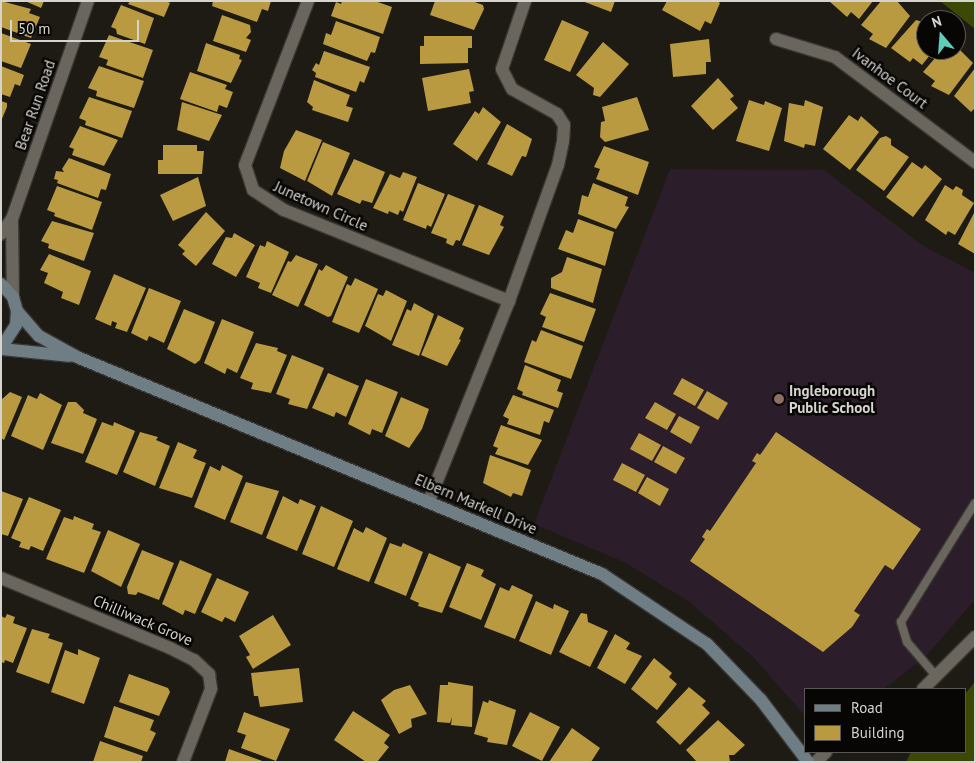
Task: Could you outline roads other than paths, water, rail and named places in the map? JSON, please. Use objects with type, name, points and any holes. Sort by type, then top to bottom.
[{"type":"street","name":"Bear Run Road","points":[[1,234],[12,219],[88,1]]},
{"type":"street","name":"Junetown Circle","points":[[308,1],[245,165],[254,190],[284,210],[509,301]]},
{"type":"street","points":[[429,501],[509,301],[558,166],[564,125],[557,114],[512,89],[502,69],[525,1]]},
{"type":"street","name":"Ivanhoe Court","points":[[776,39],[835,57],[975,162]]},
{"type":"street","name":"Bear Run Road","points":[[12,219],[13,297]]},
{"type":"street","points":[[1,284],[13,297],[17,311],[16,325],[1,349]]},
{"type":"street","name":"Elbern Markell Drive","points":[[17,311],[39,336],[77,357],[602,574],[708,644],[761,700],[808,762]]},
{"type":"street","name":"Elbern Markell Drive","points":[[1,349],[77,357]]},
{"type":"street","name":"Chilliwack Grove","points":[[1,578],[170,648],[194,660],[209,674],[211,689],[183,762]]},
{"type":"street","points":[[924,688],[975,637]]},
{"type":"street","points":[[816,762],[825,753]]},
{"type":"lane","points":[[937,677],[907,642],[901,622],[975,503]]},
{"type":"place","name":"Ingleborough Public School","points":[[779,399]]}]
